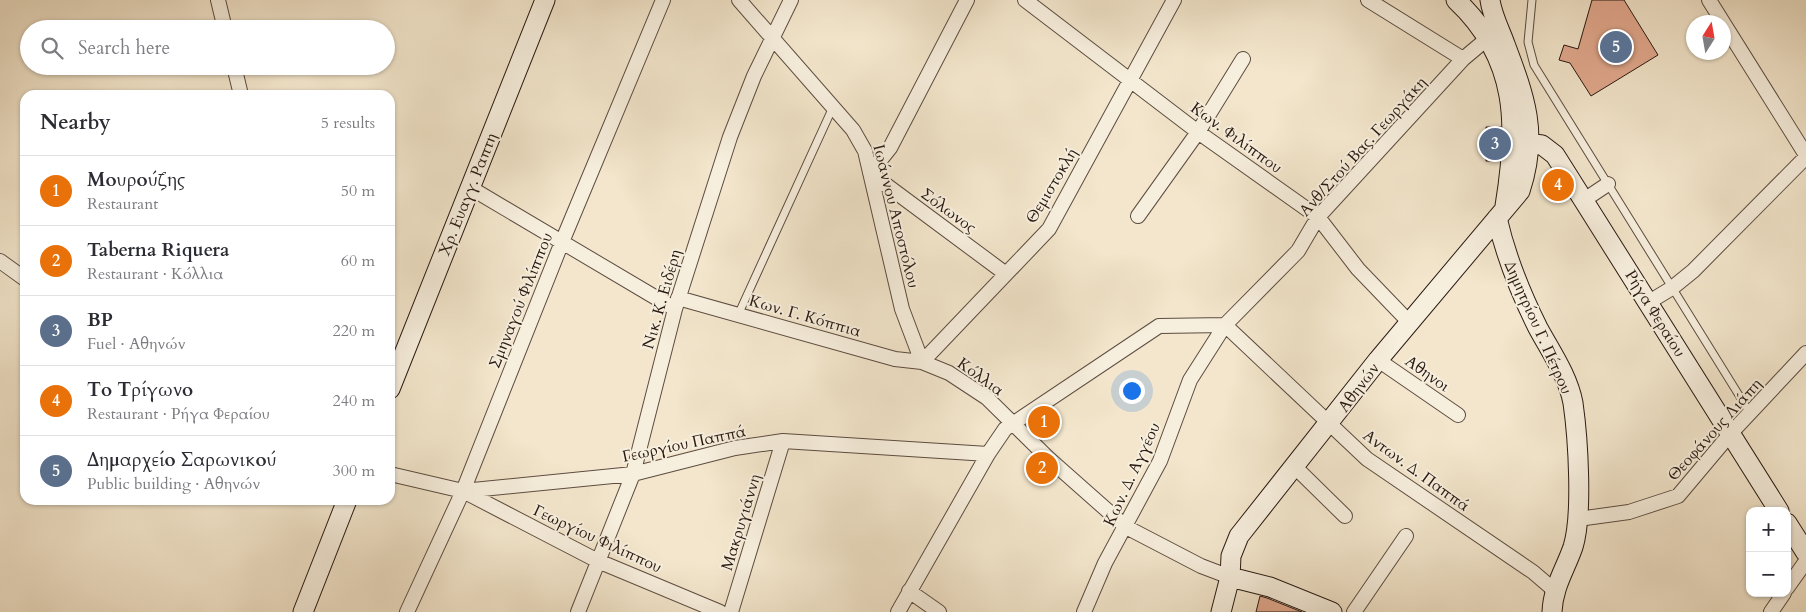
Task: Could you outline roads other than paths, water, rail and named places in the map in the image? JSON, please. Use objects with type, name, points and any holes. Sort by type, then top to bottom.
[{"type":"main road","name":"Χρ. Ευαγγ. Ραπτη","points":[[395,376],[545,0]]},
{"type":"main road","points":[[1456,0],[1464,3],[1479,0]]},
{"type":"main road","name":"Αθηνών","points":[[1221,612],[1230,577],[1231,556],[1239,536],[1330,424],[1378,360],[1501,212],[1514,201],[1520,191],[1526,172],[1521,142],[1514,122],[1512,102],[1506,81],[1488,38],[1478,22],[1456,0]]},
{"type":"main road","name":"Αθηνών","points":[[1490,0],[1495,20],[1523,88],[1528,117],[1510,173],[1501,212]]},
{"type":"main road","name":"Ρήγα Φεραίου","points":[[1521,142],[1542,145],[1552,151],[1777,507]]},
{"type":"main road","name":"Δημητρίου Γ. Πέτρου","points":[[1501,212],[1514,277],[1566,380],[1572,402],[1577,444],[1578,518],[1573,547],[1554,590],[1552,612]]},
{"type":"main road","points":[[304,612],[344,505]]},
{"type":"main road","points":[[1791,529],[1806,553]]},
{"type":"main road","points":[[1230,577],[1270,587],[1332,612]]},
{"type":"street","points":[[218,0],[223,20]]},
{"type":"street","name":"Σμηναγού Φιλίππου","points":[[407,612],[463,491],[562,242],[663,0]]},
{"type":"street","name":"Ιωάννου Αποστόλου","points":[[739,0],[853,130],[865,151],[902,309],[922,362]]},
{"type":"street","name":"Νικ. Κ. Ειδέρη","points":[[578,612],[633,474],[676,304],[730,137],[754,76],[791,0]]},
{"type":"street","points":[[870,173],[890,148],[967,0]]},
{"type":"street","name":"Κων. Φιλίππου","points":[[1025,0],[1198,132],[1318,217],[1358,269],[1409,322]]},
{"type":"street","name":"Θεμιστοκλή","points":[[922,362],[1049,229],[1174,0]]},
{"type":"street","points":[[1368,0],[1463,58]]},
{"type":"street","points":[[1649,302],[1693,272],[1806,156],[1709,0]]},
{"type":"street","name":"Ανθ/Στού Βας. Γεωργάκη","points":[[1225,325],[1298,251],[1318,217],[1463,58],[1488,38]]},
{"type":"street","points":[[1138,216],[1198,132],[1243,59]]},
{"type":"street","points":[[236,75],[240,90]]},
{"type":"street","name":"Σόλωνος","points":[[870,173],[1006,274]]},
{"type":"street","points":[[1584,200],[1608,184]]},
{"type":"street","name":"Κων. Γ. Κόππια","points":[[469,187],[562,242],[676,304],[738,315],[895,359],[922,362]]},
{"type":"street","points":[[0,261],[20,275]]},
{"type":"street","points":[[898,612],[988,454],[1005,429],[1159,326],[1225,325]]},
{"type":"street","name":"Αντων. Δ. Παππά","points":[[1225,325],[1367,459],[1533,572],[1554,590]]},
{"type":"street","name":"Κων. Δ. Αγγέου","points":[[1084,612],[1105,563],[1160,461],[1190,380],[1225,325]]},
{"type":"street","name":"Θεοφάνους Λιάπη","points":[[1578,518],[1630,512],[1678,496],[1731,433],[1806,354]]},
{"type":"street","name":"Αθηνοι","points":[[1378,360],[1458,415]]},
{"type":"street","name":"Κόλλια","points":[[922,362],[949,372],[987,398],[1012,424],[1126,527],[1201,566],[1230,577]]},
{"type":"street","name":"Γεωργίου Παππά","points":[[395,475],[463,491],[633,474],[735,448],[783,441],[988,454]]},
{"type":"street","name":"Μακρυγιάννη","points":[[731,612],[783,441]]},
{"type":"street","points":[[1294,466],[1345,516]]},
{"type":"street","name":"Γεωργίου Φιλίππου","points":[[463,491],[598,561],[720,612]]},
{"type":"street","points":[[1354,612],[1406,536]]},
{"type":"street","points":[[1791,582],[1806,561]]},
{"type":"street","points":[[909,592],[939,612]]},
{"type":"street","points":[[1771,612],[1781,597]]},
{"type":"lane","points":[[1532,0],[1528,42],[1534,65],[1750,413]]},
{"type":"lane","points":[[738,315],[833,107]]},
{"type":"lane","points":[[1510,173],[1503,164],[1506,129],[1514,122]]},
{"type":"place","name":"Δημαρχείο Σαρωνικού","points":[[1616,47]]},
{"type":"place","name":"BP","points":[[1495,144]]},
{"type":"place","name":"Το Τρίγωνο","points":[[1558,185]]},
{"type":"place","name":"Μουρούζης","points":[[1044,422]]},
{"type":"place","name":"Taberna Riquera","points":[[1042,468]]}]
